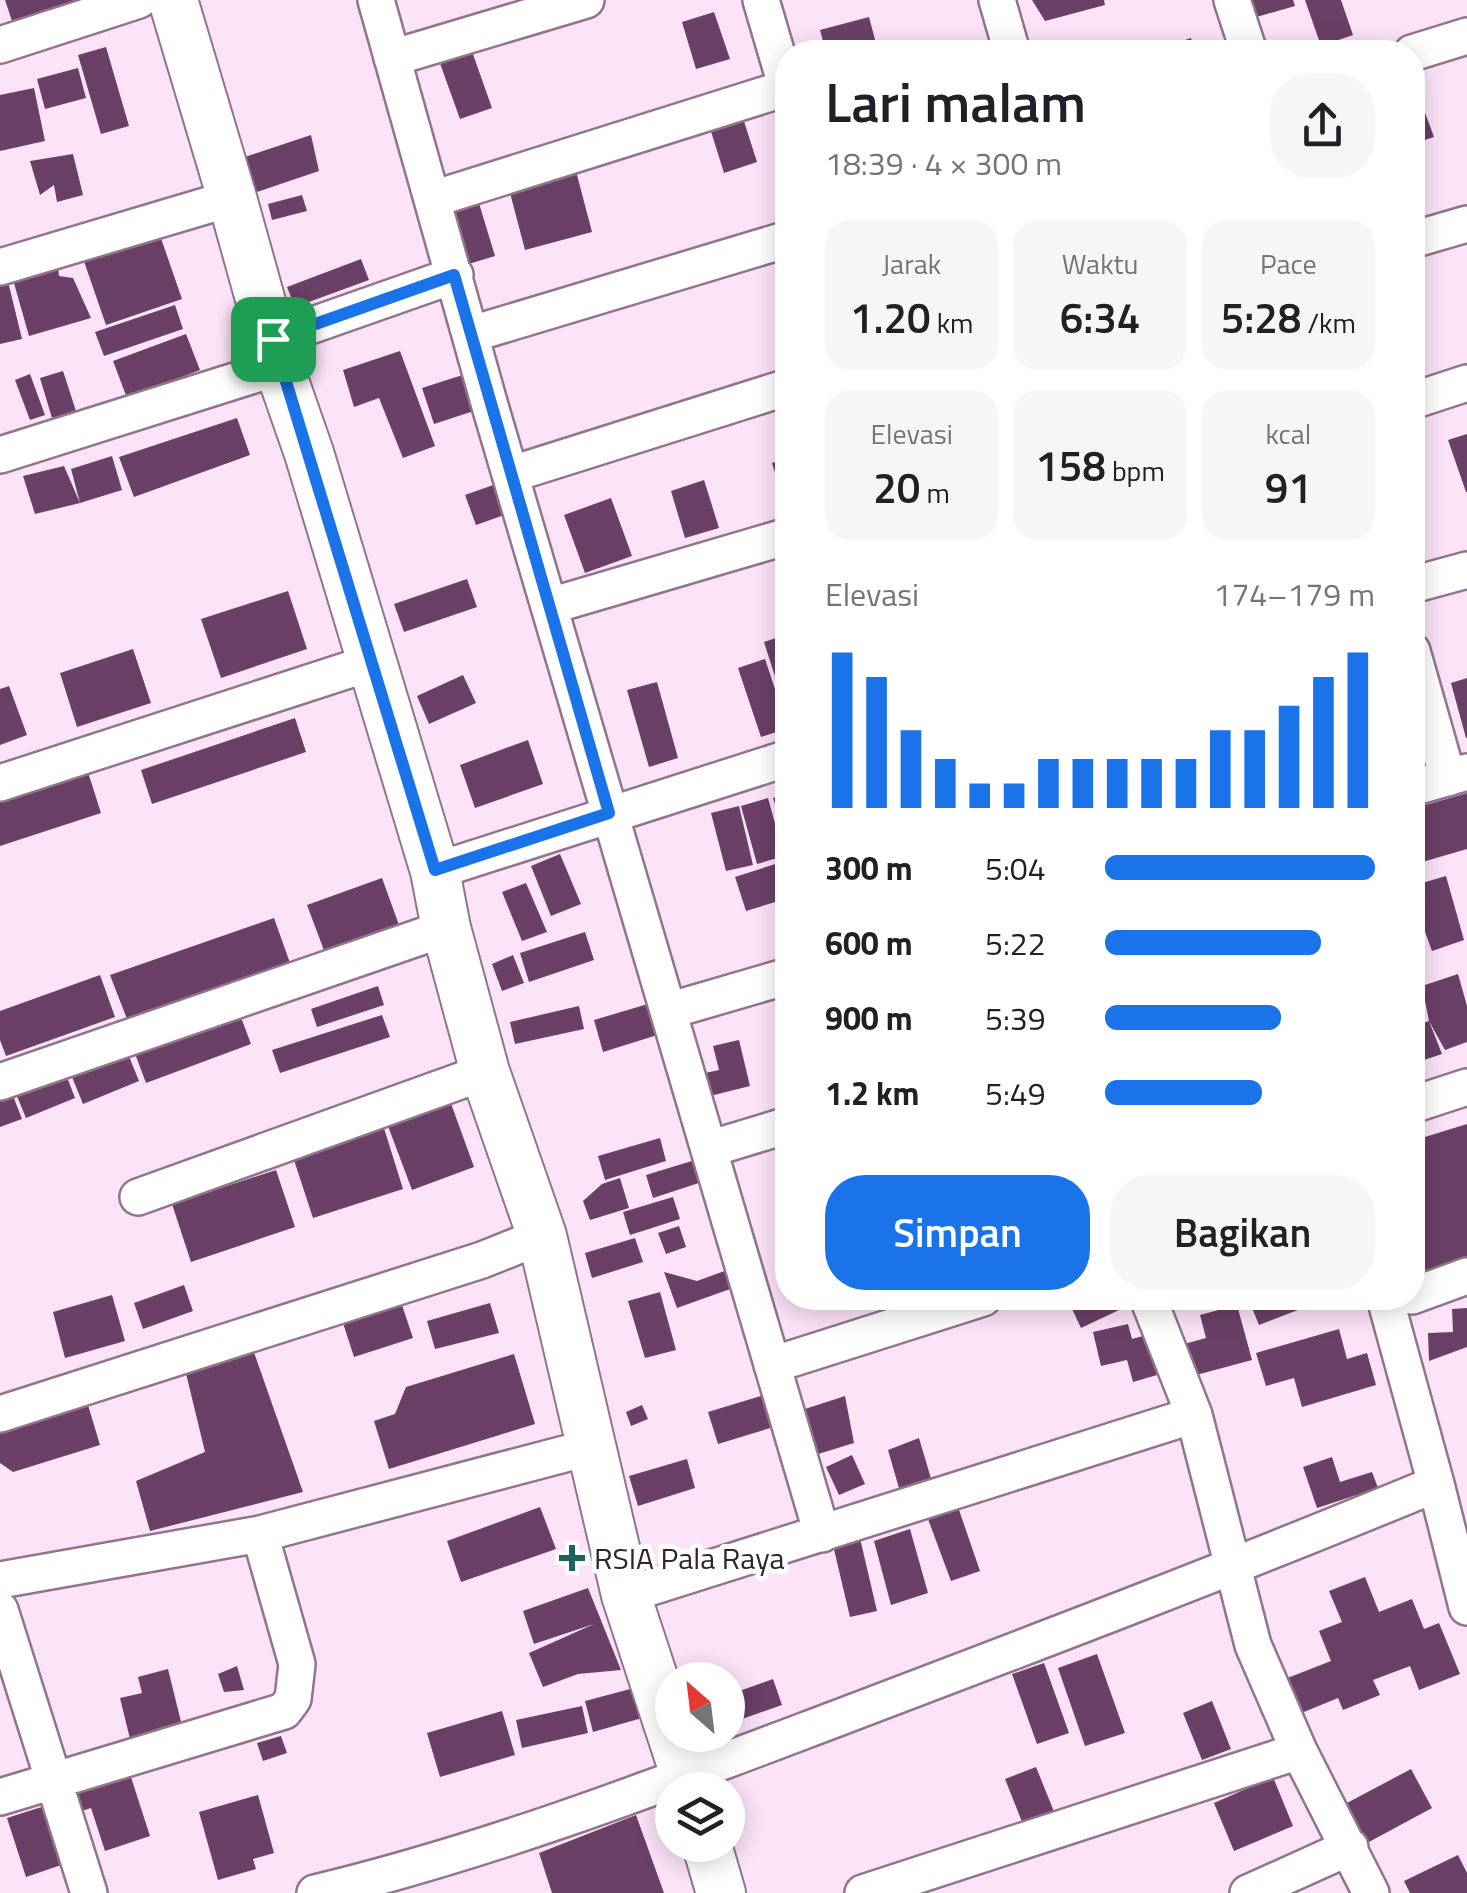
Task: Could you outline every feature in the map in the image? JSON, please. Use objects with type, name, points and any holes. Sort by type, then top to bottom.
[{"type":"main road","points":[[172,0],[435,870],[446,928],[485,1072],[542,1236],[626,1595],[684,1772]]},
{"type":"main road","points":[[712,1862],[721,1893]]},
{"type":"street","points":[[0,45],[138,0]]},
{"type":"street","points":[[376,0],[609,813],[822,1534]]},
{"type":"street","points":[[392,58],[586,0]]},
{"type":"street","points":[[761,0],[775,48]]},
{"type":"street","points":[[997,0],[1009,40]]},
{"type":"street","points":[[1232,0],[1245,40]]},
{"type":"street","points":[[1425,49],[1467,36]]},
{"type":"street","points":[[433,199],[775,94]]},
{"type":"street","points":[[0,266],[232,198]]},
{"type":"street","points":[[1425,236],[1467,224]]},
{"type":"street","points":[[472,334],[775,243]]},
{"type":"street","points":[[0,455],[276,353],[454,275]]},
{"type":"street","points":[[1425,397],[1467,384]]},
{"type":"street","points":[[512,474],[775,391]]},
{"type":"street","points":[[550,606],[775,540]]},
{"type":"street","points":[[1425,581],[1467,570]]},
{"type":"street","points":[[0,783],[373,662]]},
{"type":"street","points":[[1425,686],[1458,775],[1425,784]]},
{"type":"street","points":[[435,870],[775,762]]},
{"type":"street","points":[[0,1082],[446,928]]},
{"type":"street","points":[[668,1011],[775,980]]},
{"type":"street","points":[[138,1197],[485,1072]]},
{"type":"street","points":[[1425,1101],[1467,1087]]},
{"type":"street","points":[[708,1149],[775,1128]]},
{"type":"street","points":[[0,1414],[482,1260],[542,1236]]},
{"type":"street","points":[[1425,1290],[1467,1276]]},
{"type":"street","points":[[772,1365],[942,1310]]},
{"type":"street","points":[[1153,1310],[1194,1415],[1254,1646],[1299,1751],[1372,1893]]},
{"type":"street","points":[[1400,1310],[1436,1484],[1467,1607]]},
{"type":"street","points":[[626,1595],[1194,1415]]},
{"type":"street","points":[[0,1580],[260,1534],[591,1447]]},
{"type":"street","points":[[716,1772],[1235,1568],[1436,1484]]},
{"type":"street","points":[[0,1797],[284,1711],[293,1699],[296,1664],[260,1534]]},
{"type":"street","points":[[0,1610],[89,1893]]},
{"type":"street","points":[[862,1893],[926,1883],[1299,1751]]},
{"type":"street","points":[[315,1893],[374,1886],[655,1792]]},
{"type":"street","points":[[1248,1893],[1350,1847]]},
{"type":"building","points":[[5,0],[93,0],[15,30]]},
{"type":"building","points":[[1032,0],[1104,0],[1105,5],[1045,21]]},
{"type":"building","points":[[1241,0],[1293,0],[1295,6],[1246,20]]},
{"type":"building","points":[[1305,0],[1341,0],[1353,35],[1319,40]]},
{"type":"building","points":[[714,12],[730,59],[696,69],[682,22]]},
{"type":"building","points":[[869,17],[875,40],[823,40],[820,30]]},
{"type":"building","points":[[469,43],[492,108],[460,119],[437,55]]},
{"type":"building","points":[[106,47],[129,126],[101,134],[78,55]]},
{"type":"building","points":[[78,68],[86,98],[45,109],[37,79]]},
{"type":"building","points":[[34,88],[45,141],[0,151],[0,95]]},
{"type":"building","points":[[1425,112],[1434,137],[1425,140]]},
{"type":"building","points":[[742,115],[757,162],[724,173],[709,125]]},
{"type":"building","points":[[311,135],[319,171],[254,193],[242,158]]},
{"type":"building","points":[[73,154],[83,195],[57,202],[54,185],[40,195],[30,161]]},
{"type":"building","points":[[576,171],[592,232],[525,250],[509,189]]},
{"type":"building","points":[[302,195],[307,211],[272,220],[268,204]]},
{"type":"building","points":[[478,200],[495,256],[462,266],[446,210]]},
{"type":"building","points":[[155,221],[182,299],[106,325],[79,247]]},
{"type":"building","points":[[57,254],[59,276],[73,278],[91,318],[29,336],[10,269]]},
{"type":"building","points":[[361,259],[369,280],[295,307],[287,287]]},
{"type":"building","points":[[5,269],[22,339],[0,344],[0,271]]},
{"type":"building","points":[[175,305],[183,329],[104,356],[95,332]]},
{"type":"building","points":[[186,334],[200,370],[127,398],[113,361]]},
{"type":"building","points":[[400,351],[435,446],[403,458],[379,398],[354,407],[343,370]]},
{"type":"building","points":[[63,371],[76,411],[52,418],[40,378]]},
{"type":"building","points":[[475,371],[486,407],[434,424],[422,388]]},
{"type":"building","points":[[30,374],[45,415],[30,420],[15,380]]},
{"type":"building","points":[[237,418],[250,455],[134,497],[119,457]]},
{"type":"building","points":[[1467,434],[1467,492],[1466,492],[1448,440]]},
{"type":"building","points":[[112,456],[122,490],[80,503],[71,469]]},
{"type":"building","points":[[64,466],[80,503],[35,514],[23,476]]},
{"type":"building","points":[[704,480],[719,528],[685,538],[671,491]]},
{"type":"building","points":[[496,484],[507,514],[476,525],[465,495]]},
{"type":"building","points":[[611,498],[632,556],[585,573],[564,515]]},
{"type":"building","points":[[467,579],[477,607],[404,632],[394,604]]},
{"type":"building","points":[[288,591],[307,649],[221,678],[201,619]]},
{"type":"building","points":[[775,638],[775,676],[764,642]]},
{"type":"building","points":[[133,649],[151,703],[77,727],[60,673]]},
{"type":"building","points":[[765,659],[775,689],[775,732],[761,737],[738,668]]},
{"type":"building","points":[[463,675],[476,703],[429,724],[417,696]]},
{"type":"building","points":[[1467,678],[1467,738],[1466,738],[1451,683]]},
{"type":"building","points":[[657,682],[678,758],[649,767],[627,690]]},
{"type":"building","points":[[9,686],[27,735],[0,745],[0,689]]},
{"type":"building","points":[[295,718],[306,752],[152,804],[141,770]]},
{"type":"building","points":[[528,740],[543,784],[475,808],[460,765]]},
{"type":"building","points":[[87,769],[101,813],[0,846],[0,798]]},
{"type":"building","points":[[1467,793],[1467,849],[1425,861],[1425,805]]},
{"type":"building","points":[[768,798],[775,823],[775,859],[757,864],[741,806]]},
{"type":"building","points":[[739,806],[753,865],[726,871],[711,813]]},
{"type":"building","points":[[560,854],[581,904],[551,916],[531,866]]},
{"type":"building","points":[[775,864],[775,902],[746,911],[735,877]]},
{"type":"building","points":[[1446,876],[1464,940],[1432,951],[1425,932],[1425,882]]},
{"type":"building","points":[[382,878],[399,925],[325,953],[307,905]]},
{"type":"building","points":[[526,883],[547,932],[522,941],[502,892]]},
{"type":"building","points":[[274,918],[290,963],[127,1019],[110,975]]},
{"type":"building","points":[[585,932],[594,960],[529,982],[520,953]]},
{"type":"building","points":[[513,955],[524,983],[502,991],[492,964]]},
{"type":"building","points":[[1458,974],[1467,1006],[1467,1042],[1445,1050],[1429,1021],[1425,985]]},
{"type":"building","points":[[100,975],[115,1017],[6,1056],[0,1040],[0,1011]]},
{"type":"building","points":[[378,986],[384,1005],[317,1027],[311,1009]]},
{"type":"building","points":[[658,1001],[667,1032],[603,1052],[594,1020]]},
{"type":"building","points":[[236,1004],[251,1044],[146,1083],[131,1043]]},
{"type":"building","points":[[579,1006],[584,1029],[515,1044],[510,1022]]},
{"type":"building","points":[[382,1015],[390,1037],[280,1073],[272,1050]]},
{"type":"building","points":[[1429,1021],[1442,1054],[1425,1060],[1425,1022]]},
{"type":"building","points":[[739,1040],[750,1086],[702,1098],[696,1075],[719,1070],[713,1046]]},
{"type":"building","points":[[124,1044],[139,1081],[83,1104],[68,1067]]},
{"type":"building","points":[[62,1064],[75,1098],[26,1118],[12,1084]]},
{"type":"building","points":[[8,1083],[22,1119],[0,1127],[0,1086]]},
{"type":"building","points":[[445,1087],[474,1167],[412,1190],[382,1110]]},
{"type":"building","points":[[1467,1124],[1467,1262],[1425,1276],[1425,1137]]},
{"type":"building","points":[[383,1125],[403,1189],[313,1218],[292,1154]]},
{"type":"building","points":[[660,1138],[666,1161],[605,1180],[598,1156]]},
{"type":"building","points":[[705,1157],[711,1179],[653,1198],[646,1175]]},
{"type":"building","points":[[276,1170],[295,1227],[191,1262],[172,1204]]},
{"type":"building","points":[[620,1178],[629,1208],[590,1220],[583,1201],[602,1184]]},
{"type":"building","points":[[673,1197],[680,1219],[630,1235],[623,1212]]},
{"type":"building","points":[[679,1226],[686,1247],[666,1254],[658,1233]]},
{"type":"building","points":[[635,1238],[643,1262],[592,1278],[585,1253]]},
{"type":"building","points":[[741,1265],[747,1283],[677,1308],[664,1272],[697,1281]]},
{"type":"building","points":[[184,1285],[193,1311],[143,1329],[134,1303]]},
{"type":"building","points":[[660,1292],[676,1350],[645,1358],[628,1301]]},
{"type":"building","points":[[112,1295],[125,1341],[65,1358],[53,1312]]},
{"type":"building","points":[[490,1303],[499,1333],[435,1349],[427,1321]]},
{"type":"building","points":[[402,1305],[413,1338],[354,1357],[343,1323]]},
{"type":"building","points":[[1467,1308],[1467,1347],[1429,1361],[1428,1333],[1453,1332],[1452,1309]]},
{"type":"building","points":[[1073,1310],[1119,1310],[1081,1328]]},
{"type":"building","points":[[1238,1310],[1252,1360],[1185,1378],[1177,1346],[1206,1338],[1200,1315]]},
{"type":"building","points":[[1253,1310],[1298,1310],[1259,1325]]},
{"type":"building","points":[[1128,1324],[1132,1339],[1147,1335],[1157,1375],[1133,1382],[1127,1360],[1101,1366],[1093,1332]]},
{"type":"building","points":[[1339,1329],[1347,1359],[1367,1353],[1376,1385],[1302,1407],[1294,1378],[1266,1386],[1256,1353]]},
{"type":"building","points":[[250,1341],[303,1492],[150,1531],[136,1481],[205,1452],[183,1361]]},
{"type":"building","points":[[514,1354],[535,1424],[389,1469],[374,1421],[395,1414],[406,1387]]},
{"type":"building","points":[[771,1393],[780,1425],[718,1444],[708,1412]]},
{"type":"building","points":[[845,1396],[854,1443],[815,1455],[805,1409]]},
{"type":"building","points":[[88,1405],[100,1445],[13,1472],[0,1463],[0,1432]]},
{"type":"building","points":[[642,1405],[648,1419],[631,1426],[626,1412]]},
{"type":"building","points":[[919,1438],[935,1492],[903,1502],[888,1450]]},
{"type":"building","points":[[852,1455],[865,1484],[839,1495],[826,1467]]},
{"type":"building","points":[[1332,1457],[1340,1482],[1372,1472],[1378,1488],[1317,1508],[1303,1467]]},
{"type":"building","points":[[687,1459],[695,1488],[638,1506],[629,1476]]},
{"type":"building","points":[[540,1507],[556,1549],[461,1582],[447,1541]]},
{"type":"building","points":[[958,1507],[980,1571],[951,1581],[928,1519]]},
{"type":"building","points":[[910,1529],[928,1593],[891,1605],[874,1541]]},
{"type":"building","points":[[859,1534],[877,1611],[850,1617],[832,1541]]},
{"type":"building","points":[[1365,1577],[1379,1612],[1412,1599],[1424,1629],[1439,1623],[1460,1674],[1419,1690],[1410,1666],[1373,1680],[1380,1695],[1343,1710],[1338,1698],[1299,1714],[1285,1679],[1331,1661],[1319,1631],[1342,1622],[1329,1591]]},
{"type":"building","points":[[588,1588],[621,1670],[578,1674],[543,1687],[529,1653],[594,1624],[534,1644],[523,1611]]},
{"type":"building","points":[[1097,1654],[1125,1733],[1085,1746],[1058,1668]]},
{"type":"building","points":[[1044,1663],[1069,1733],[1037,1744],[1012,1674]]},
{"type":"building","points":[[237,1666],[244,1690],[224,1692],[218,1674]]},
{"type":"building","points":[[168,1669],[183,1730],[131,1743],[120,1698],[142,1693],[138,1677]]},
{"type":"building","points":[[773,1679],[782,1705],[745,1718],[745,1689]]},
{"type":"building","points":[[634,1688],[642,1718],[593,1732],[585,1701]]},
{"type":"building","points":[[1212,1701],[1231,1749],[1202,1760],[1183,1713]]},
{"type":"building","points":[[582,1706],[588,1733],[522,1748],[516,1720]]},
{"type":"building","points":[[502,1711],[515,1755],[440,1777],[427,1733]]},
{"type":"building","points":[[281,1736],[287,1753],[263,1761],[257,1743]]},
{"type":"building","points":[[1036,1767],[1055,1814],[1024,1827],[1005,1779]]},
{"type":"building","points":[[128,1768],[150,1836],[105,1851],[91,1808],[82,1811],[74,1786]]},
{"type":"building","points":[[1411,1769],[1432,1808],[1367,1843],[1347,1803]]},
{"type":"building","points":[[1273,1777],[1293,1826],[1234,1851],[1214,1803]]},
{"type":"building","points":[[258,1795],[274,1853],[253,1859],[256,1869],[218,1880],[199,1812]]},
{"type":"building","points":[[54,1803],[73,1861],[26,1877],[7,1818]]},
{"type":"building","points":[[636,1815],[664,1893],[552,1893],[539,1853]]},
{"type":"building","points":[[1458,1855],[1467,1873],[1467,1893],[1410,1893],[1404,1881]]},
{"type":"place","name":"RSIA Pala Raya","points":[[572,1558]]},
{"type":"route","points":[[454,275],[609,813],[435,870],[273,339],[454,275]]}]
